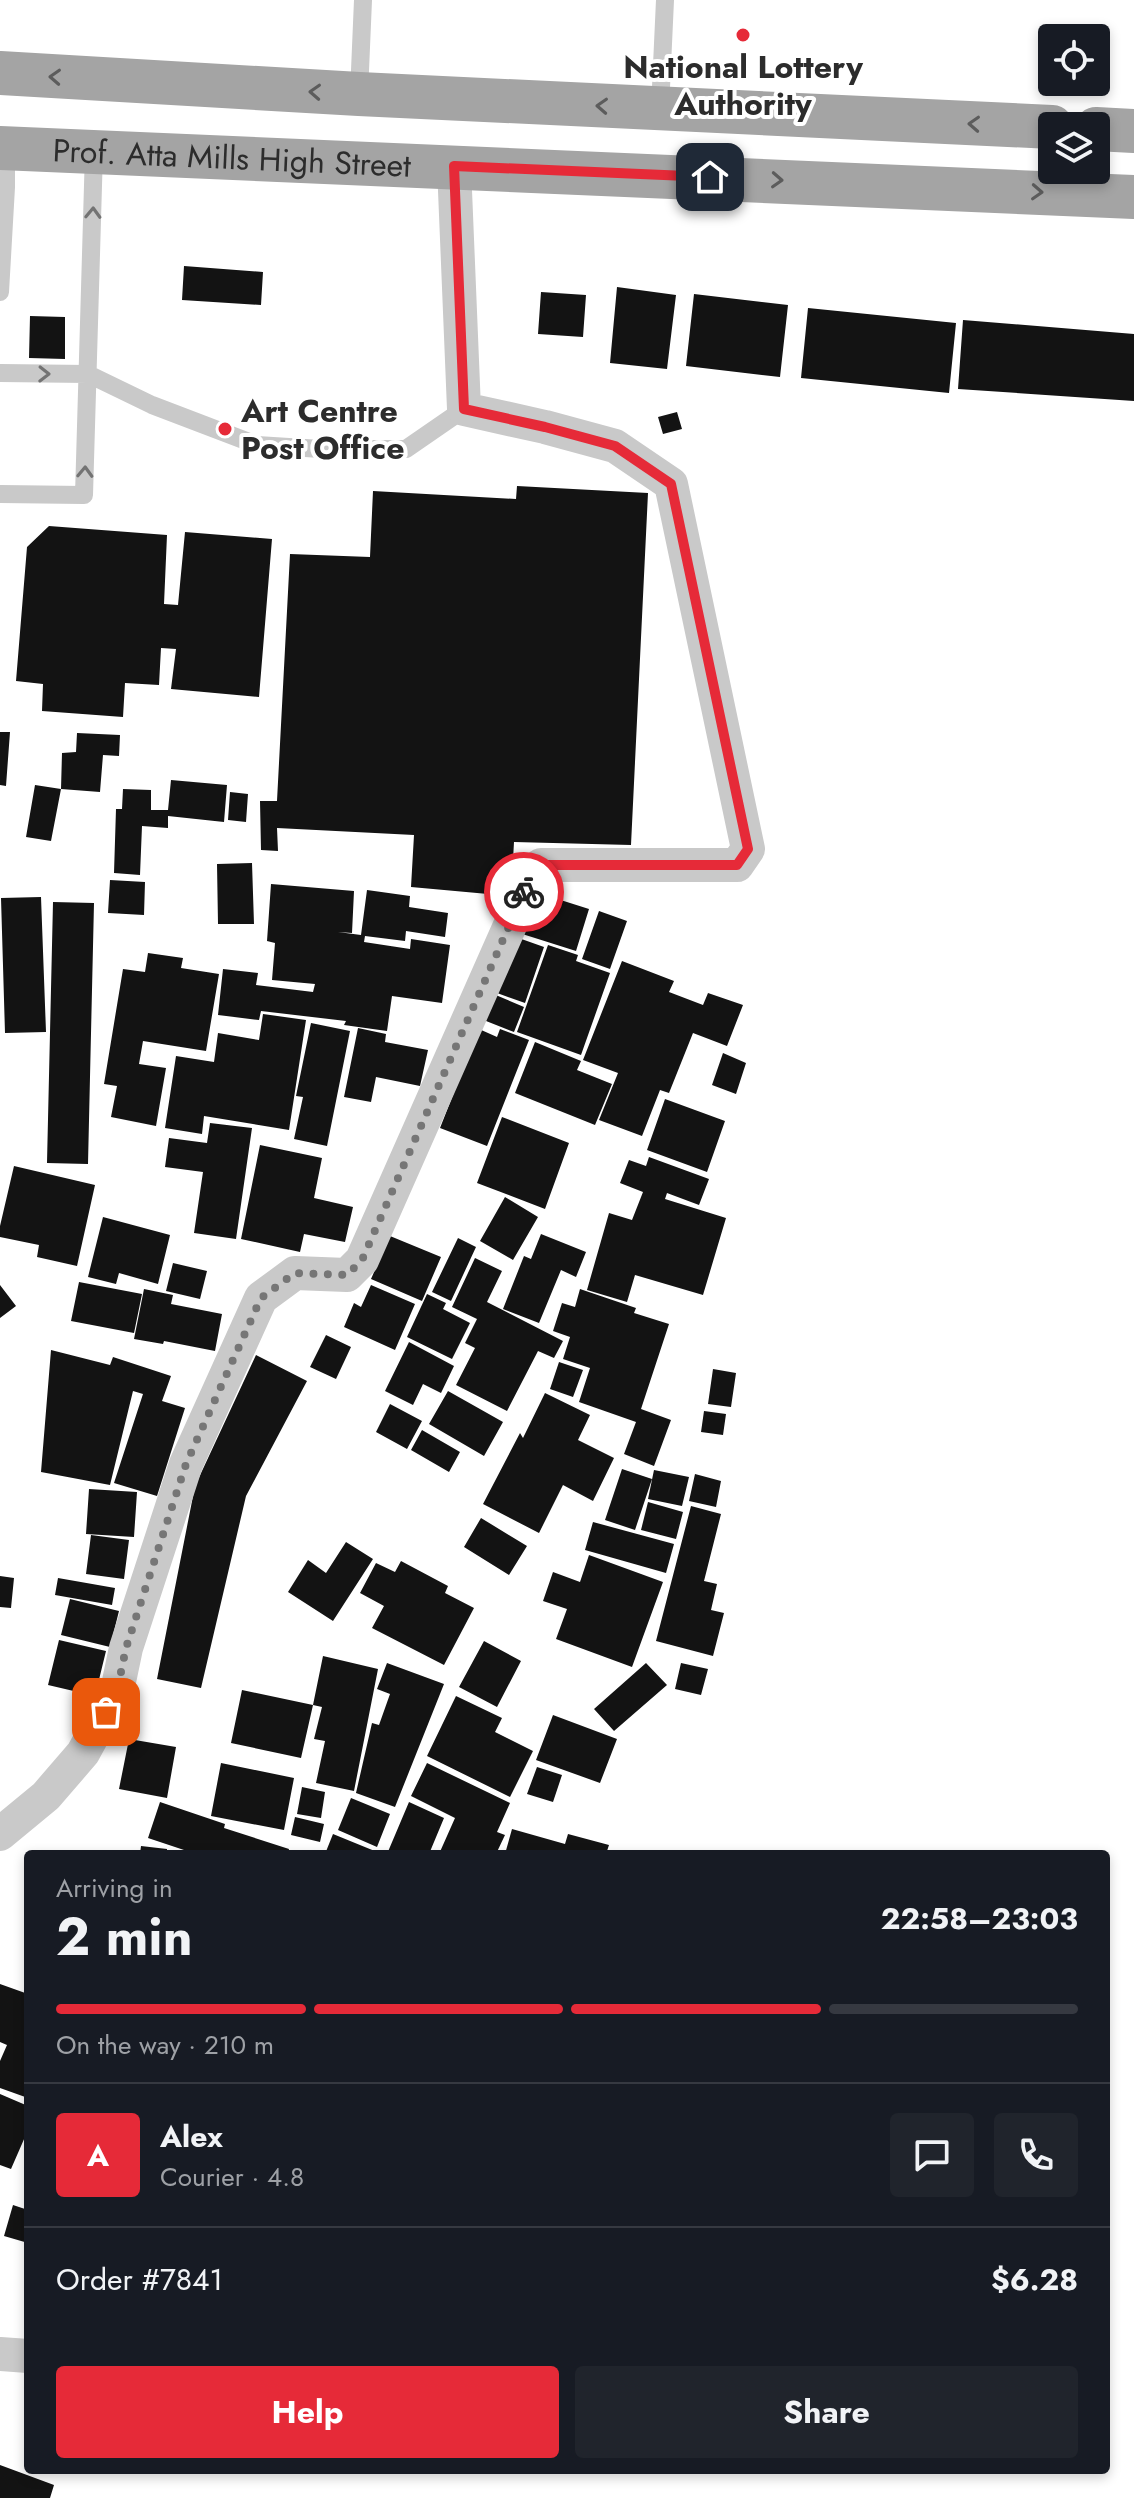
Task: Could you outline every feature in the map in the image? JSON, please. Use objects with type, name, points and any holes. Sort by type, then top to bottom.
[{"type":"main road","name":"Prof. Atta Mills High Street","points":[[0,73],[359,94],[1038,126]]},
{"type":"main road","points":[[1110,130],[1134,131]]},
{"type":"main road","name":"Prof. Atta Mills High Street","points":[[3,148],[1134,197]]},
{"type":"street","points":[[0,1834],[46,1796],[83,1753],[117,1691],[126,1648],[186,1464],[261,1298],[295,1273],[347,1275],[362,1260],[531,878],[541,865],[737,865],[748,849],[671,484],[615,446],[464,409],[454,166]]},
{"type":"street","points":[[0,2354],[24,2356]]},
{"type":"lane","points":[[359,94],[363,0]]},
{"type":"lane","points":[[660,109],[665,0]]},
{"type":"lane","points":[[0,292],[6,187],[3,148]]},
{"type":"lane","points":[[0,494],[84,495],[94,151]]},
{"type":"lane","points":[[0,373],[88,374],[152,405],[257,445],[406,449],[464,409]]},
{"type":"building","points":[[184,266],[263,272],[261,305],[182,300]]},
{"type":"building","points":[[617,287],[676,295],[667,369],[610,363]]},
{"type":"building","points":[[541,292],[586,295],[583,337],[538,334]]},
{"type":"building","points":[[694,294],[788,305],[780,377],[686,366]]},
{"type":"building","points":[[808,308],[956,323],[949,393],[801,378]]},
{"type":"building","points":[[30,316],[65,317],[65,359],[29,358]]},
{"type":"building","points":[[963,320],[1134,334],[1134,401],[958,389]]},
{"type":"building","points":[[677,412],[682,429],[663,434],[658,417]]},
{"type":"building","points":[[517,486],[648,493],[631,845],[514,842],[511,896],[411,887],[414,835],[277,828],[278,851],[261,850],[260,801],[277,801],[290,554],[370,557],[373,491],[516,499]]},
{"type":"building","points":[[49,526],[167,535],[164,604],[178,605],[185,532],[272,539],[259,697],[171,689],[176,649],[161,648],[159,685],[125,683],[123,717],[42,711],[43,684],[16,681],[27,547]]},
{"type":"building","points":[[0,732],[10,732],[6,786],[0,785]]},
{"type":"building","points":[[77,733],[120,735],[119,756],[103,755],[100,792],[61,789],[62,753],[76,752]]},
{"type":"building","points":[[171,780],[227,785],[224,822],[168,816],[168,828],[142,826],[140,875],[114,873],[116,809],[122,809],[123,789],[151,790],[151,810],[168,810]]},
{"type":"building","points":[[35,785],[61,789],[51,841],[26,837]]},
{"type":"building","points":[[230,792],[248,794],[246,822],[228,820]]},
{"type":"building","points":[[252,863],[254,924],[218,924],[217,864]]},
{"type":"building","points":[[110,880],[145,882],[144,915],[108,913]]},
{"type":"building","points":[[271,884],[354,891],[352,933],[338,932],[361,935],[367,890],[410,896],[409,907],[448,913],[445,937],[406,931],[405,941],[365,936],[364,942],[410,949],[411,939],[450,945],[442,1003],[392,996],[387,1031],[344,1025],[346,1021],[261,1011],[259,1020],[218,1015],[223,969],[258,973],[256,985],[313,992],[315,984],[272,980],[275,943],[267,941]]},
{"type":"building","points":[[548,896],[589,909],[576,951],[516,932],[526,904],[543,911]]},
{"type":"building","points":[[41,897],[46,1032],[5,1033],[1,898]]},
{"type":"building","points":[[53,902],[94,903],[88,1164],[47,1163]]},
{"type":"building","points":[[599,911],[627,921],[610,969],[582,959]]},
{"type":"building","points":[[513,936],[544,947],[525,1003],[497,993]]},
{"type":"building","points":[[548,945],[578,955],[576,961],[610,973],[581,1055],[517,1032]]},
{"type":"building","points":[[148,953],[183,958],[181,968],[219,974],[206,1051],[143,1041],[139,1064],[166,1068],[156,1126],[111,1117],[117,1086],[104,1084],[123,969],[145,972]]},
{"type":"building","points":[[622,961],[674,981],[669,992],[703,1005],[708,993],[743,1005],[727,1046],[693,1033],[669,1093],[660,1090],[642,1136],[599,1120],[618,1073],[583,1060]]},
{"type":"building","points":[[491,993],[524,1007],[514,1032],[481,1019]]},
{"type":"building","points":[[263,1014],[306,1020],[289,1130],[204,1116],[202,1134],[165,1128],[176,1056],[214,1062],[218,1033],[259,1040]]},
{"type":"building","points":[[311,1023],[350,1031],[327,1146],[294,1139],[303,1097],[296,1096]]},
{"type":"building","points":[[358,1028],[386,1034],[385,1042],[428,1050],[420,1086],[376,1077],[371,1102],[344,1097]]},
{"type":"building","points":[[479,1029],[497,1037],[500,1029],[529,1040],[487,1146],[440,1128]]},
{"type":"building","points":[[535,1042],[581,1061],[577,1070],[612,1084],[595,1125],[515,1093]]},
{"type":"building","points":[[723,1053],[746,1063],[736,1094],[712,1085]]},
{"type":"building","points":[[665,1099],[725,1121],[707,1172],[647,1150]]},
{"type":"building","points":[[502,1117],[569,1143],[545,1209],[477,1183]]},
{"type":"building","points":[[210,1123],[252,1128],[236,1239],[194,1233],[203,1172],[165,1167],[169,1138],[207,1143]]},
{"type":"building","points":[[260,1145],[322,1158],[314,1198],[353,1207],[345,1242],[304,1234],[300,1252],[241,1239]]},
{"type":"building","points":[[649,1157],[709,1179],[699,1205],[667,1193],[665,1199],[726,1218],[703,1295],[635,1275],[627,1302],[587,1290],[609,1213],[632,1220],[643,1192],[620,1183],[629,1160],[646,1166]]},
{"type":"building","points":[[14,1166],[95,1185],[77,1266],[37,1257],[39,1245],[0,1237]]},
{"type":"building","points":[[505,1197],[538,1217],[513,1260],[480,1241]]},
{"type":"building","points":[[103,1217],[170,1235],[158,1284],[119,1273],[116,1284],[88,1277]]},
{"type":"building","points":[[541,1234],[586,1252],[576,1277],[561,1270],[539,1323],[503,1309],[524,1256],[531,1259]]},
{"type":"building","points":[[390,1236],[441,1257],[422,1301],[371,1279]]},
{"type":"building","points":[[458,1238],[476,1247],[451,1301],[432,1292]]},
{"type":"building","points":[[475,1258],[502,1271],[487,1302],[563,1341],[554,1358],[538,1351],[507,1411],[456,1385],[475,1348],[465,1343],[477,1319],[452,1307]]},
{"type":"building","points":[[173,1263],[207,1271],[200,1299],[166,1291]]},
{"type":"building","points":[[79,1282],[142,1294],[134,1333],[71,1321]]},
{"type":"building","points":[[0,1285],[16,1306],[0,1318]]},
{"type":"building","points":[[371,1285],[415,1304],[395,1350],[344,1327],[354,1303],[361,1307]]},
{"type":"building","points":[[144,1289],[173,1295],[171,1304],[222,1314],[215,1351],[164,1341],[163,1344],[134,1339]]},
{"type":"building","points":[[580,1289],[636,1308],[634,1313],[669,1324],[641,1409],[671,1420],[654,1466],[624,1454],[636,1422],[579,1402],[590,1368],[563,1359],[570,1337],[553,1331],[562,1303],[575,1307]]},
{"type":"building","points":[[427,1294],[446,1303],[443,1309],[470,1323],[452,1359],[407,1337]]},
{"type":"building","points":[[326,1335],[351,1347],[336,1379],[310,1367]]},
{"type":"building","points":[[409,1342],[454,1366],[441,1393],[423,1384],[413,1405],[385,1391]]},
{"type":"building","points":[[51,1350],[110,1365],[113,1357],[171,1376],[162,1401],[185,1408],[157,1496],[114,1483],[143,1394],[133,1391],[110,1485],[41,1472]]},
{"type":"building","points":[[256,1355],[307,1381],[246,1496],[201,1688],[157,1679],[195,1486]]},
{"type":"building","points":[[559,1362],[583,1370],[573,1397],[550,1389]]},
{"type":"building","points":[[713,1369],[736,1373],[731,1407],[708,1404]]},
{"type":"building","points":[[448,1391],[503,1422],[484,1456],[429,1424]]},
{"type":"building","points":[[545,1393],[590,1415],[578,1440],[614,1458],[593,1501],[563,1485],[539,1533],[483,1504],[520,1433],[523,1438]]},
{"type":"building","points":[[390,1404],[422,1421],[407,1449],[376,1432]]},
{"type":"building","points":[[704,1411],[726,1414],[723,1435],[701,1432]]},
{"type":"building","points":[[422,1430],[460,1452],[449,1472],[411,1450]]},
{"type":"building","points":[[622,1469],[652,1479],[635,1530],[605,1520]]},
{"type":"building","points":[[654,1470],[689,1477],[682,1506],[648,1499]]},
{"type":"building","points":[[695,1474],[721,1481],[716,1507],[689,1501]]},
{"type":"building","points":[[89,1489],[137,1492],[134,1537],[86,1534]]},
{"type":"building","points":[[648,1502],[683,1512],[676,1539],[641,1530]]},
{"type":"building","points":[[691,1506],[721,1514],[704,1581],[717,1584],[711,1610],[724,1613],[713,1656],[656,1641]]},
{"type":"building","points":[[481,1518],[527,1546],[509,1575],[464,1547]]},
{"type":"building","points":[[593,1522],[674,1544],[666,1573],[585,1550]]},
{"type":"building","points":[[91,1535],[129,1540],[124,1579],[86,1574]]},
{"type":"building","points":[[346,1542],[373,1559],[333,1621],[288,1592],[308,1560],[326,1573]]},
{"type":"building","points":[[589,1555],[663,1582],[632,1667],[556,1639],[567,1609],[543,1601],[553,1572],[580,1582]]},
{"type":"building","points":[[401,1561],[448,1586],[445,1593],[474,1608],[444,1665],[372,1628],[384,1606],[360,1593],[376,1563],[395,1572]]},
{"type":"building","points":[[0,1576],[14,1578],[11,1608],[0,1607]]},
{"type":"building","points":[[58,1578],[115,1588],[112,1605],[55,1595]]},
{"type":"building","points":[[70,1599],[119,1611],[110,1647],[61,1635]]},
{"type":"building","points":[[59,1640],[106,1651],[95,1696],[48,1685]]},
{"type":"building","points":[[484,1641],[521,1661],[497,1707],[459,1687]]},
{"type":"building","points":[[323,1656],[378,1669],[354,1791],[316,1783],[325,1741],[314,1739],[322,1707],[313,1705]]},
{"type":"building","points":[[387,1663],[444,1684],[395,1807],[356,1793],[372,1723],[379,1725],[390,1694],[377,1689]]},
{"type":"building","points":[[646,1663],[667,1685],[614,1731],[594,1709]]},
{"type":"building","points":[[681,1663],[708,1669],[701,1695],[675,1689]]},
{"type":"building","points":[[242,1690],[313,1705],[301,1758],[231,1743]]},
{"type":"building","points":[[456,1696],[502,1718],[495,1732],[533,1751],[510,1797],[427,1756]]},
{"type":"building","points":[[553,1715],[617,1739],[600,1783],[536,1760]]},
{"type":"building","points":[[129,1739],[176,1747],[167,1798],[119,1789]]},
{"type":"building","points":[[221,1763],[294,1778],[284,1830],[211,1816]]},
{"type":"building","points":[[427,1763],[510,1803],[497,1832],[505,1835],[498,1850],[441,1850],[455,1818],[411,1796]]},
{"type":"building","points":[[537,1767],[562,1775],[553,1802],[527,1794]]},
{"type":"building","points":[[302,1787],[325,1792],[321,1818],[297,1814]]},
{"type":"building","points":[[351,1798],[390,1814],[377,1847],[338,1830]]},
{"type":"building","points":[[160,1802],[225,1824],[224,1828],[289,1849],[184,1850],[148,1838]]},
{"type":"building","points":[[409,1802],[444,1818],[431,1850],[389,1850]]},
{"type":"building","points":[[295,1817],[324,1824],[320,1842],[291,1835]]},
{"type":"building","points":[[512,1829],[565,1844],[568,1834],[609,1845],[607,1850],[506,1850]]},
{"type":"building","points":[[333,1834],[372,1850],[327,1850]]},
{"type":"building","points":[[141,1846],[167,1849],[167,1850],[140,1850]]},
{"type":"building","points":[[0,1984],[24,1993],[24,2097],[0,2088],[0,2061],[7,2045],[0,2042]]},
{"type":"building","points":[[0,2094],[24,2104],[24,2139],[11,2169],[0,2165]]},
{"type":"building","points":[[13,2205],[24,2209],[24,2242],[4,2236]]},
{"type":"building","points":[[0,2465],[54,2485],[50,2498],[0,2498]]},
{"type":"way so far","points":[[106,1712],[117,1691],[126,1648],[186,1464],[261,1298],[295,1273],[347,1275],[362,1260],[524,892]]},
{"type":"place","name":"National Lottery Authority","points":[[743,35]]},
{"type":"place","name":"Art Centre Post Office","points":[[225,429]]},
{"type":"route","points":[[524,892],[541,865],[737,865],[748,849],[671,484],[615,446],[464,409],[454,166],[710,177]]}]
